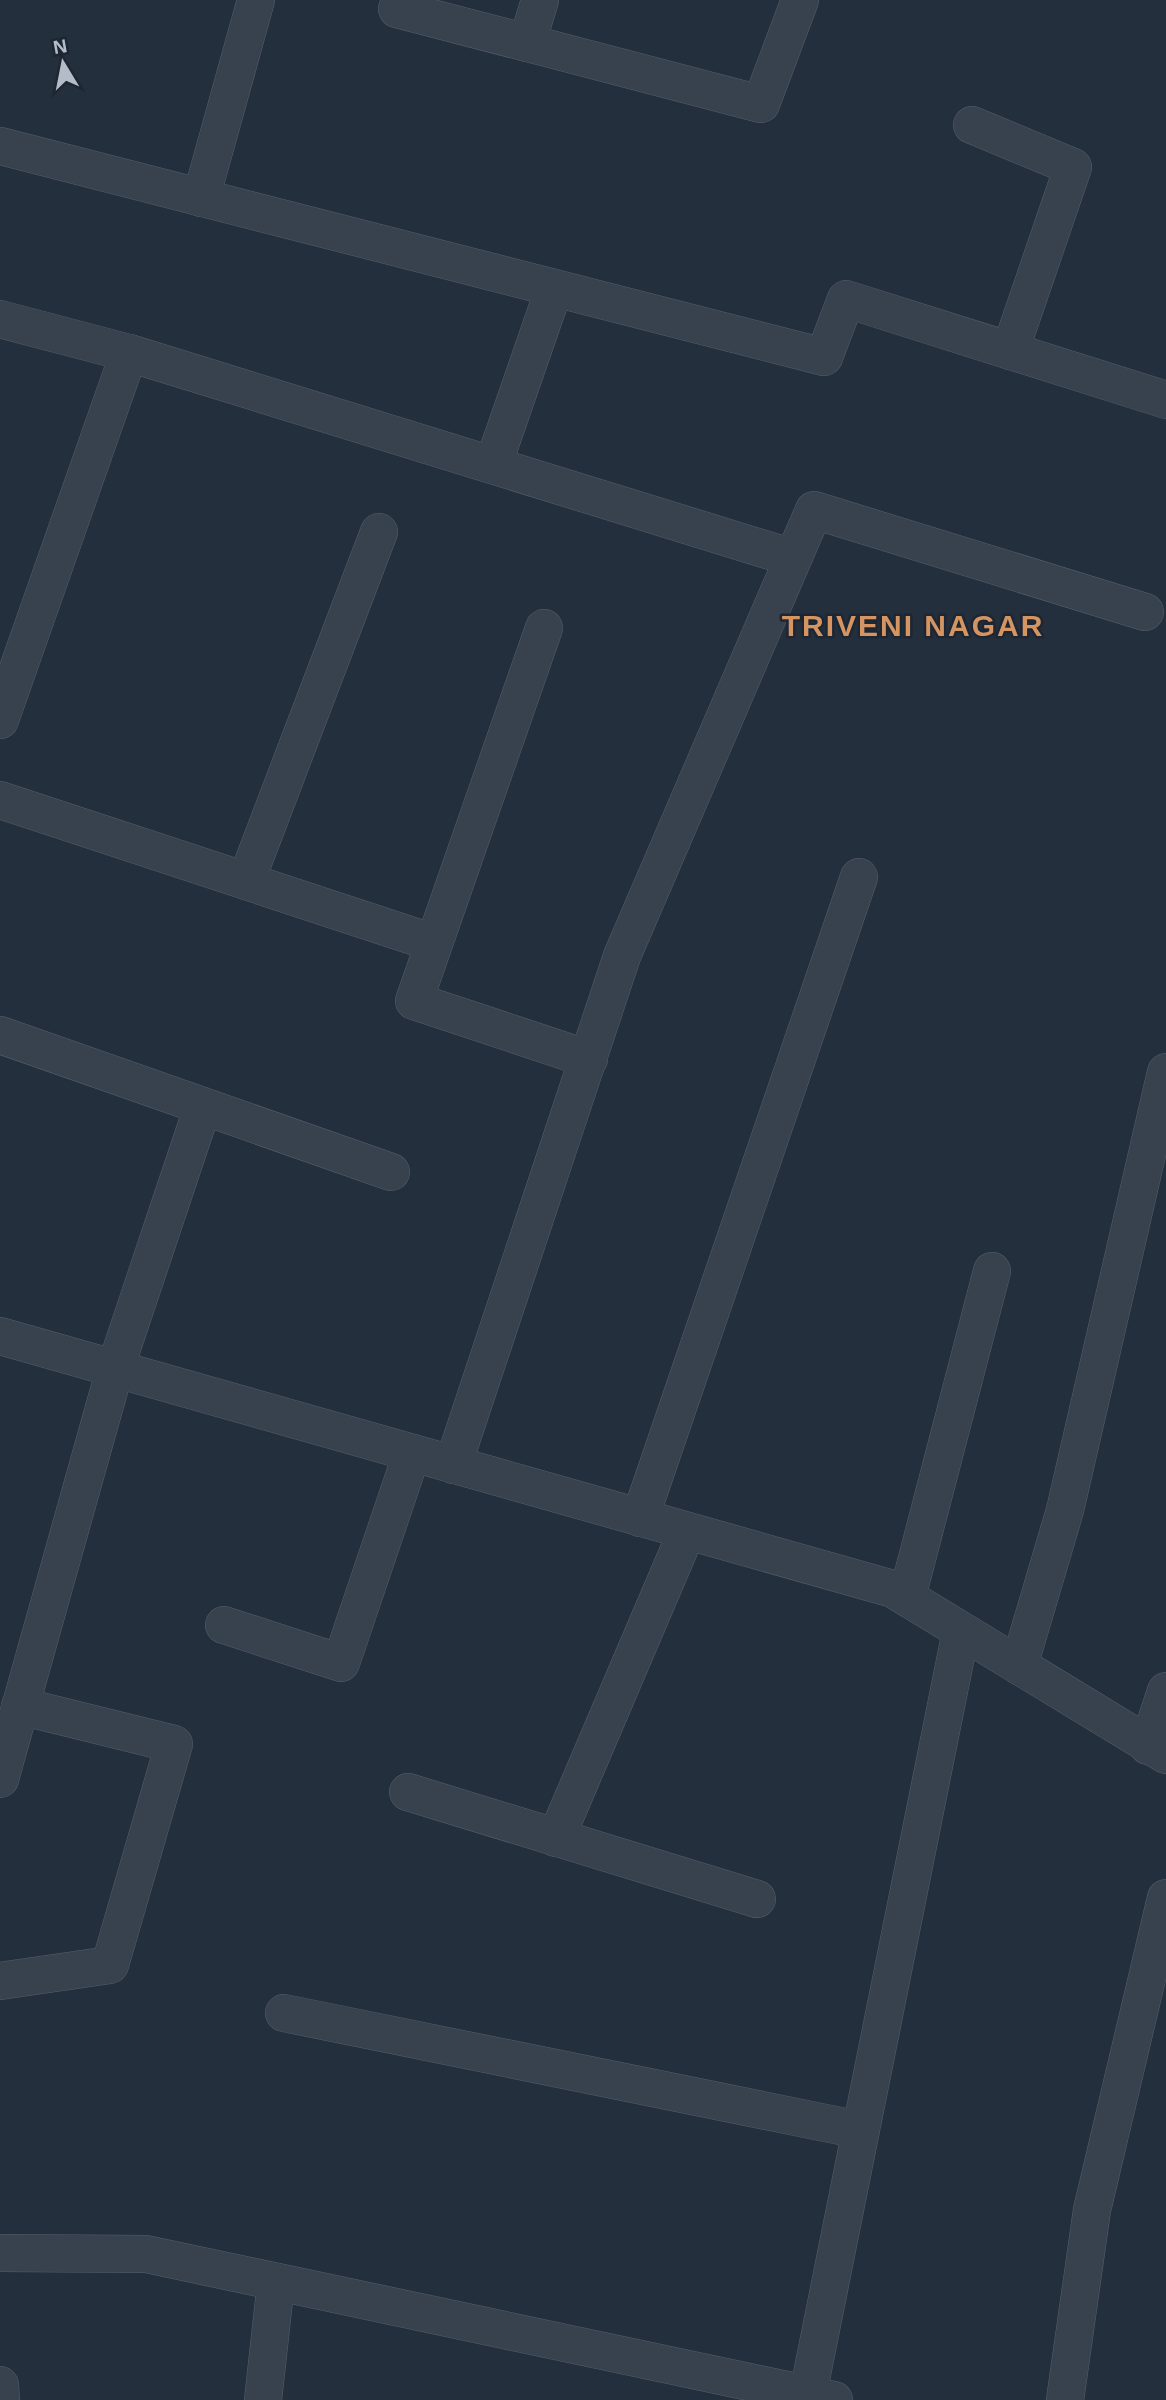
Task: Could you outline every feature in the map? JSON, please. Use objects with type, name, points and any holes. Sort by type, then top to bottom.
[{"type":"street","points":[[201,198],[256,0]]},
{"type":"street","points":[[527,43],[540,0]]},
{"type":"street","points":[[397,9],[761,104],[800,0]]},
{"type":"street","points":[[972,125],[1073,167],[1010,351]]},
{"type":"street","points":[[0,146],[824,357],[846,299],[1166,400]]},
{"type":"street","points":[[493,466],[554,289]]},
{"type":"street","points":[[0,319],[128,353],[793,558]]},
{"type":"street","points":[[0,720],[128,353]]},
{"type":"street","points":[[453,1465],[622,957],[814,510],[1145,612]]},
{"type":"street","points":[[246,881],[379,532]]},
{"type":"street","points":[[544,628],[414,1001],[589,1059]]},
{"type":"street","points":[[0,800],[434,943]]},
{"type":"street","points":[[640,1518],[859,877]]},
{"type":"street","points":[[0,1035],[391,1172]]},
{"type":"street","points":[[1019,1666],[1065,1510],[1166,1072]]},
{"type":"street","points":[[0,1779],[115,1369],[203,1106]]},
{"type":"street","points":[[906,1597],[992,1271]]},
{"type":"street","points":[[0,1336],[892,1589],[1157,1751],[1166,1691]]},
{"type":"street","points":[[224,1625],[341,1663],[412,1453]]},
{"type":"street","points":[[556,1838],[687,1531]]},
{"type":"street","points":[[0,2253],[146,2254],[821,2397],[860,2130],[961,1631]]},
{"type":"street","points":[[0,1981],[110,1965],[174,1744],[20,1706]]},
{"type":"street","points":[[408,1792],[757,1899]]},
{"type":"street","points":[[1065,2400],[1092,2210],[1166,1898]]},
{"type":"street","points":[[284,2013],[860,2130]]},
{"type":"street","points":[[263,2400],[276,2282]]},
{"type":"street","points":[[0,2385],[1,2400]]},
{"type":"district","name":"TRIVENI NAGAR","points":[[913,625]]}]
